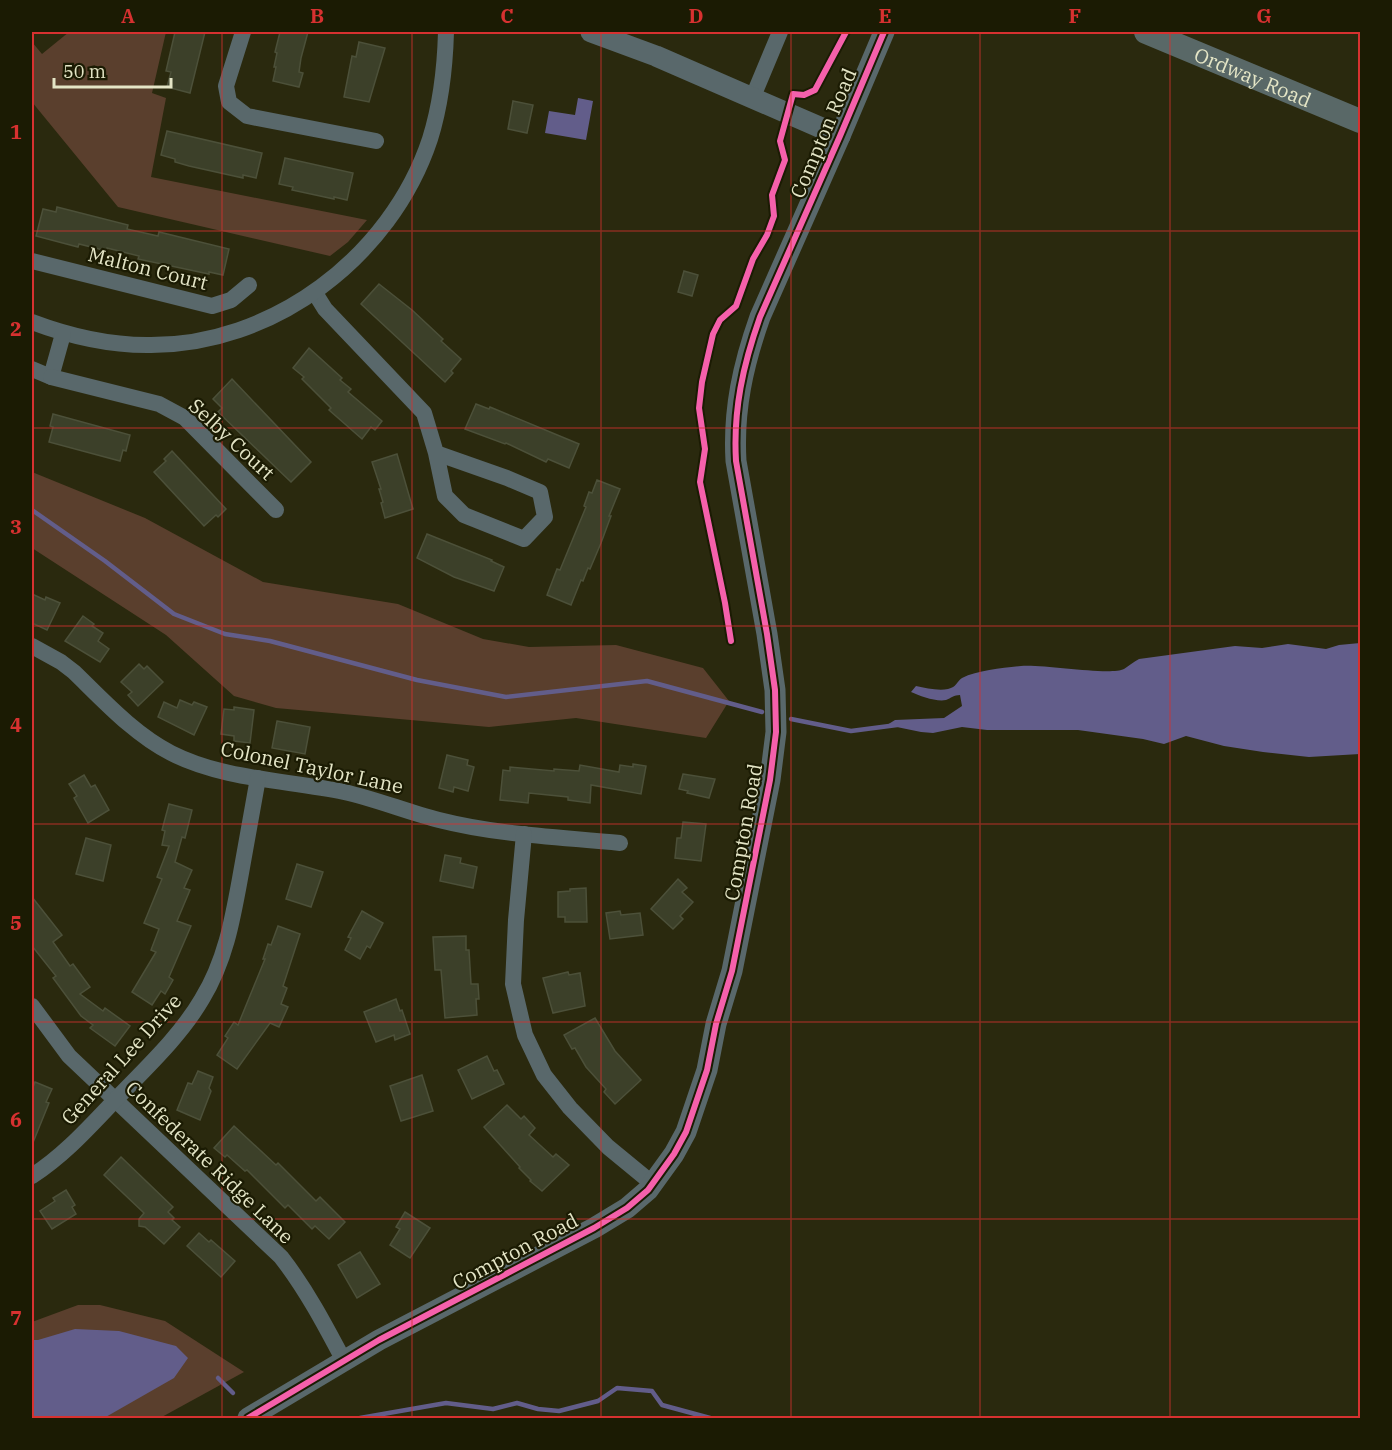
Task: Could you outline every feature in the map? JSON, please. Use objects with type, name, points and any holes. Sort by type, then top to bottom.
[{"type":"main road","name":"Ordway Road","points":[[1146,32],[1360,121]]},
{"type":"street","points":[[243,32],[226,86],[229,102],[247,116],[376,141]]},
{"type":"street","points":[[32,322],[63,334],[108,343],[167,345],[190,342],[249,326],[315,293],[368,245],[394,212],[415,176],[430,139],[439,104],[446,32]]},
{"type":"street","points":[[594,32],[656,56],[840,136]]},
{"type":"street","points":[[752,99],[780,32]]},
{"type":"street","name":"Compton Road","points":[[248,1419],[379,1340],[594,1228],[627,1208],[653,1184],[686,1132],[707,1070],[743,922],[773,760],[776,732],[775,690],[767,634],[736,461],[738,395],[751,342],[760,317],[884,32]]},
{"type":"street","name":"Malton Court","points":[[32,261],[212,306],[231,300],[249,285]]},
{"type":"street","points":[[315,293],[325,309],[424,413],[436,453],[445,496],[464,515],[524,539],[545,517],[540,492],[507,477],[436,453]]},
{"type":"street","points":[[51,377],[63,334]]},
{"type":"street","name":"Selby Court","points":[[32,369],[51,377],[159,404],[185,418],[276,510]]},
{"type":"street","name":"Colonel Taylor Lane","points":[[32,645],[74,672],[117,714],[154,743],[194,762],[258,778],[344,792],[440,820],[524,834],[620,843]]},
{"type":"street","name":"General Lee Drive","points":[[32,1176],[63,1153],[190,1018],[216,973],[231,927],[258,778]]},
{"type":"street","points":[[524,834],[513,984],[525,1035],[544,1075],[570,1108],[608,1147],[653,1184]]},
{"type":"street","name":"Confederate Ridge Lane","points":[[32,1006],[69,1056],[281,1257],[316,1309],[344,1361]]},
{"type":"shaded area","points":[[69,32],[166,32],[152,93],[166,98],[151,177],[367,220],[348,242],[330,256],[118,207],[32,102],[32,42],[42,54]]},
{"type":"shaded area","points":[[578,98],[593,101],[586,140],[545,133],[549,111],[575,115]]},
{"type":"shaded area","points":[[32,472],[145,518],[263,582],[398,604],[483,639],[529,647],[616,645],[703,668],[729,701],[706,738],[576,718],[489,727],[276,708],[234,696],[166,635],[32,548]]},
{"type":"shaded area","points":[[1360,643],[1360,754],[1309,757],[1224,746],[1186,736],[1164,744],[1078,730],[987,730],[962,727],[933,733],[887,725],[895,720],[944,718],[962,706],[960,695],[946,700],[923,697],[911,692],[916,686],[948,689],[955,686],[962,678],[991,670],[1031,666],[1116,671],[1124,669],[1139,659],[1235,646],[1262,648],[1288,644],[1326,649]]},
{"type":"shaded area","points":[[78,1305],[100,1305],[165,1321],[244,1372],[160,1418],[32,1418],[32,1322]]},
{"type":"shaded area","points":[[75,1329],[119,1331],[176,1346],[188,1358],[174,1378],[104,1418],[32,1418],[32,1340]]},
{"type":"building","points":[[175,32],[205,32],[190,93],[167,87],[171,72],[166,71]]},
{"type":"building","points":[[280,32],[308,32],[301,58],[299,72],[303,73],[299,87],[273,81],[277,53],[275,52]]},
{"type":"building","points":[[359,42],[385,48],[369,102],[344,97],[352,56],[356,57]]},
{"type":"building","points":[[513,101],[533,105],[527,133],[508,129]]},
{"type":"building","points":[[167,131],[262,153],[256,178],[243,175],[243,178],[189,166],[161,155]]},
{"type":"building","points":[[285,158],[353,173],[347,200],[292,190],[293,187],[279,184]]},
{"type":"building","points":[[57,207],[128,225],[127,229],[158,236],[159,232],[229,249],[223,275],[138,259],[139,256],[107,248],[107,251],[79,244],[78,247],[36,236],[43,209],[56,212]]},
{"type":"building","points":[[684,271],[698,275],[692,296],[678,292]]},
{"type":"building","points":[[379,284],[412,310],[461,359],[445,382],[361,304]]},
{"type":"building","points":[[309,348],[342,378],[340,380],[351,389],[348,392],[382,421],[375,430],[371,427],[362,439],[329,410],[331,408],[293,368]]},
{"type":"building","points":[[232,379],[311,462],[291,482],[218,412],[222,408],[213,399]]},
{"type":"building","points":[[476,404],[489,409],[490,407],[579,444],[569,468],[548,459],[546,462],[506,443],[465,429]]},
{"type":"building","points":[[53,414],[130,435],[126,451],[123,450],[120,461],[49,442],[53,427],[50,426]]},
{"type":"building","points":[[172,451],[226,509],[204,526],[154,472],[166,461],[164,459]]},
{"type":"building","points":[[397,454],[413,509],[385,518],[379,489],[381,489],[372,462]]},
{"type":"building","points":[[597,480],[620,489],[601,543],[590,569],[588,568],[583,581],[581,580],[571,605],[547,595],[586,507],[584,506],[589,492],[592,493]]},
{"type":"building","points":[[427,534],[504,567],[494,591],[454,577],[417,558]]},
{"type":"building","points":[[32,594],[60,603],[47,630],[32,623]]},
{"type":"building","points":[[83,616],[103,633],[98,641],[109,649],[100,662],[65,641]]},
{"type":"building","points":[[139,664],[144,669],[147,666],[163,682],[138,706],[128,695],[132,692],[121,682]]},
{"type":"building","points":[[180,700],[192,705],[194,702],[207,707],[194,735],[158,717],[164,702],[177,708]]},
{"type":"building","points":[[234,707],[254,710],[250,743],[234,741],[234,736],[221,734],[224,709],[234,710]]},
{"type":"building","points":[[277,721],[310,727],[305,754],[272,748]]},
{"type":"building","points":[[447,755],[468,760],[467,765],[474,767],[468,791],[454,787],[453,792],[439,788]]},
{"type":"building","points":[[633,764],[646,766],[641,794],[591,785],[590,803],[568,800],[568,797],[529,793],[528,803],[500,800],[503,770],[510,771],[510,767],[579,771],[580,765],[619,772],[620,765],[633,767]]},
{"type":"building","points":[[683,774],[715,779],[709,798],[679,789]]},
{"type":"building","points":[[84,775],[91,787],[95,785],[109,810],[88,823],[74,798],[77,796],[69,784]]},
{"type":"building","points":[[169,804],[192,810],[185,838],[182,837],[175,862],[192,870],[184,888],[190,890],[177,921],[191,926],[169,977],[173,980],[165,994],[161,991],[152,1005],[132,992],[156,952],[151,950],[159,929],[144,923],[162,879],[157,877],[169,846],[162,845],[165,831],[162,830]]},
{"type":"building","points":[[683,822],[706,824],[701,861],[675,858],[677,838],[681,838]]},
{"type":"building","points":[[86,838],[111,845],[103,881],[76,874]]},
{"type":"building","points":[[445,855],[461,858],[460,863],[477,867],[473,888],[440,881]]},
{"type":"building","points":[[297,864],[323,872],[311,907],[286,899]]},
{"type":"building","points":[[678,879],[687,888],[682,892],[693,902],[680,916],[683,919],[673,929],[651,909]]},
{"type":"building","points":[[586,888],[587,922],[565,922],[565,917],[558,917],[558,892]]},
{"type":"building","points":[[32,897],[62,935],[53,942],[70,966],[73,964],[90,987],[80,994],[103,1011],[105,1008],[130,1026],[115,1046],[90,1028],[93,1025],[81,1016],[53,978],[56,976],[32,946]]},
{"type":"building","points":[[362,911],[383,923],[370,948],[367,946],[360,959],[345,950],[351,938],[348,937]]},
{"type":"building","points":[[620,911],[621,915],[640,913],[643,935],[610,939],[606,913]]},
{"type":"building","points":[[278,926],[300,934],[283,986],[287,988],[281,1004],[288,1007],[279,1027],[270,1023],[237,1069],[217,1055],[228,1038],[225,1036],[234,1022],[238,1025],[265,959],[263,959],[268,944],[271,945]]},
{"type":"building","points":[[466,936],[471,984],[478,984],[477,1015],[445,1018],[441,970],[435,970],[433,937]]},
{"type":"building","points":[[568,972],[569,975],[580,973],[585,1006],[553,1013],[543,978]]},
{"type":"building","points":[[396,999],[410,1034],[395,1040],[394,1035],[376,1042],[364,1012]]},
{"type":"building","points":[[595,1018],[615,1051],[641,1080],[615,1104],[604,1092],[606,1089],[586,1067],[575,1048],[572,1049],[564,1035]]},
{"type":"building","points":[[487,1056],[494,1071],[497,1070],[504,1084],[472,1099],[458,1070]]},
{"type":"building","points":[[198,1071],[213,1077],[209,1088],[211,1091],[200,1120],[177,1110],[188,1083],[192,1084]]},
{"type":"building","points":[[422,1075],[433,1111],[401,1121],[390,1086]]},
{"type":"building","points":[[35,1082],[52,1089],[46,1102],[49,1103],[32,1145],[32,1090]]},
{"type":"building","points":[[507,1105],[521,1119],[524,1116],[535,1128],[529,1135],[553,1157],[556,1154],[569,1165],[542,1191],[530,1181],[484,1127]]},
{"type":"building","points":[[234,1126],[276,1165],[278,1163],[316,1201],[320,1197],[345,1222],[329,1239],[315,1226],[312,1229],[288,1205],[285,1208],[247,1170],[245,1171],[227,1155],[225,1157],[214,1148]]},
{"type":"building","points":[[121,1157],[173,1207],[168,1212],[174,1218],[172,1220],[180,1227],[164,1244],[145,1227],[139,1226],[139,1219],[144,1213],[104,1175]]},
{"type":"building","points":[[66,1190],[75,1205],[72,1207],[76,1214],[52,1229],[40,1211],[55,1201],[53,1198]]},
{"type":"building","points":[[405,1212],[430,1228],[410,1258],[390,1245],[400,1229],[396,1227]]},
{"type":"building","points":[[199,1233],[209,1242],[211,1240],[235,1261],[221,1277],[187,1246]]},
{"type":"building","points":[[360,1252],[380,1284],[357,1298],[338,1265]]},
{"type":"waterway","points":[[32,510],[105,561],[174,614],[225,634],[270,641],[417,680],[506,697],[647,681],[762,712]]},
{"type":"waterway","points":[[791,719],[851,731],[897,725]]},
{"type":"waterway","points":[[218,1378],[233,1393]]},
{"type":"waterway","points":[[360,1418],[446,1403],[493,1409],[517,1403],[538,1409],[559,1411],[598,1401],[617,1388],[652,1391],[662,1405],[710,1418]]},
{"type":"cycle path","points":[[731,641],[700,482],[705,449],[699,408],[702,382],[713,334],[720,320],[736,306],[753,259],[767,235],[774,216],[772,195],[785,160],[780,141],[793,94],[804,95],[815,90],[846,32]]},
{"type":"cycle path","points":[[248,1418],[379,1340],[594,1228],[627,1208],[648,1190],[674,1154],[686,1132],[707,1070],[716,1024],[732,971],[770,780],[776,732],[775,690],[767,634],[736,461],[735,442],[740,388],[760,317],[884,32]]}]
